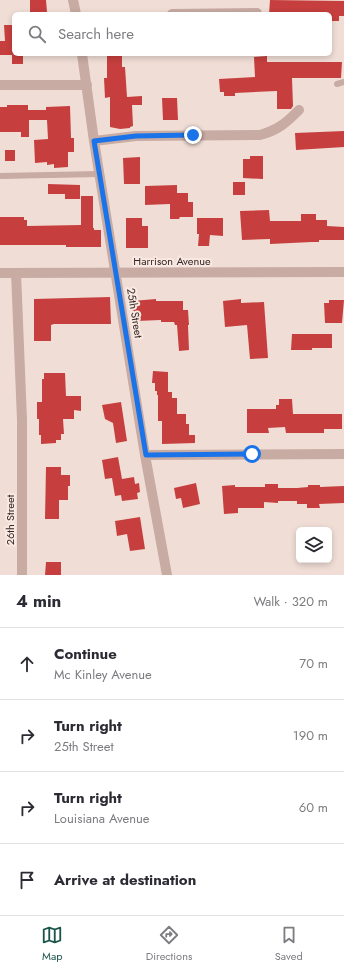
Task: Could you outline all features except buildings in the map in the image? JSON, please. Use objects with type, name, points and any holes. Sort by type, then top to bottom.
[{"type":"street","points":[[73,0],[76,12]]},
{"type":"street","name":"25th Street","points":[[82,56],[94,141],[167,575]]},
{"type":"street","points":[[0,85],[87,85]]},
{"type":"street","points":[[94,141],[136,136],[260,135],[273,131],[287,122],[299,110]]},
{"type":"street","name":"Harrison Avenue","points":[[0,273],[344,272]]},
{"type":"street","name":"26th Street","points":[[16,273],[22,420],[22,575]]},
{"type":"street","points":[[146,455],[344,454]]},
{"type":"lane","points":[[338,84],[344,82]]},
{"type":"lane","points":[[0,176],[100,174]]},
{"type":"route","points":[[193,135],[136,136],[94,141],[146,455],[252,454]]}]
